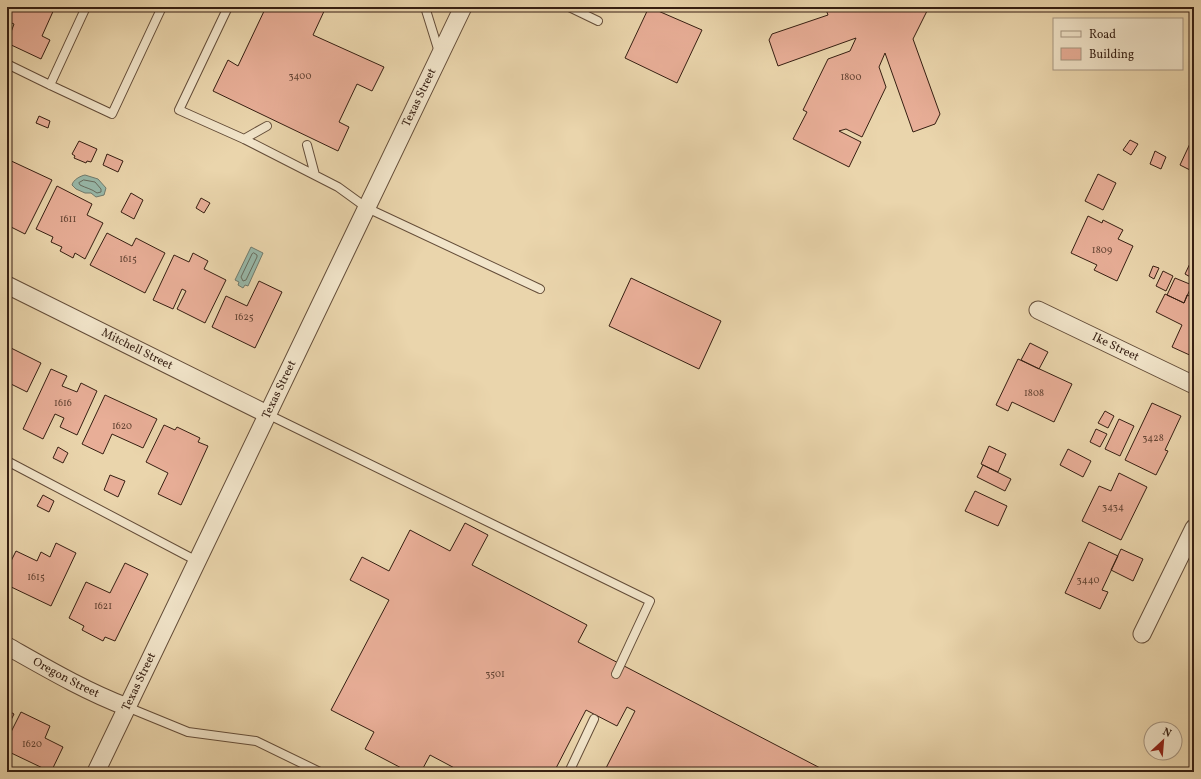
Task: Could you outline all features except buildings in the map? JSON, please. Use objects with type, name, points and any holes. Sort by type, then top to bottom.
[{"type":"street","name":"Texas Street","points":[[96,772],[463,7]]},
{"type":"street","name":"Mitchell Street","points":[[7,285],[267,414]]},
{"type":"street","name":"Ike Street","points":[[1038,310],[1194,386]]},
{"type":"street","points":[[1142,634],[1194,528]]},
{"type":"street","name":"Oregon Street","points":[[7,646],[75,683],[110,700],[127,706]]},
{"type":"lane","points":[[50,85],[86,7]]},
{"type":"lane","points":[[7,64],[112,114],[162,7]]},
{"type":"lane","points":[[228,7],[179,110],[244,139],[316,175],[338,187],[367,208],[540,289]]},
{"type":"lane","points":[[425,7],[440,55]]},
{"type":"lane","points":[[569,7],[598,21]]},
{"type":"lane","points":[[244,139],[267,126]]},
{"type":"lane","points":[[307,145],[316,175]]},
{"type":"lane","points":[[267,414],[650,601],[616,674]]},
{"type":"lane","points":[[7,461],[197,561]]},
{"type":"lane","points":[[127,706],[188,732],[256,741],[320,772]]},
{"type":"lane","points":[[569,772],[594,719]]},
{"type":"water","points":[[85,175],[98,179],[106,188],[104,195],[96,197],[91,193],[85,193],[76,189],[72,185],[77,178]]},
{"type":"water","points":[[251,247],[263,253],[248,286],[245,285],[243,288],[238,285],[239,282],[235,280]]}]
